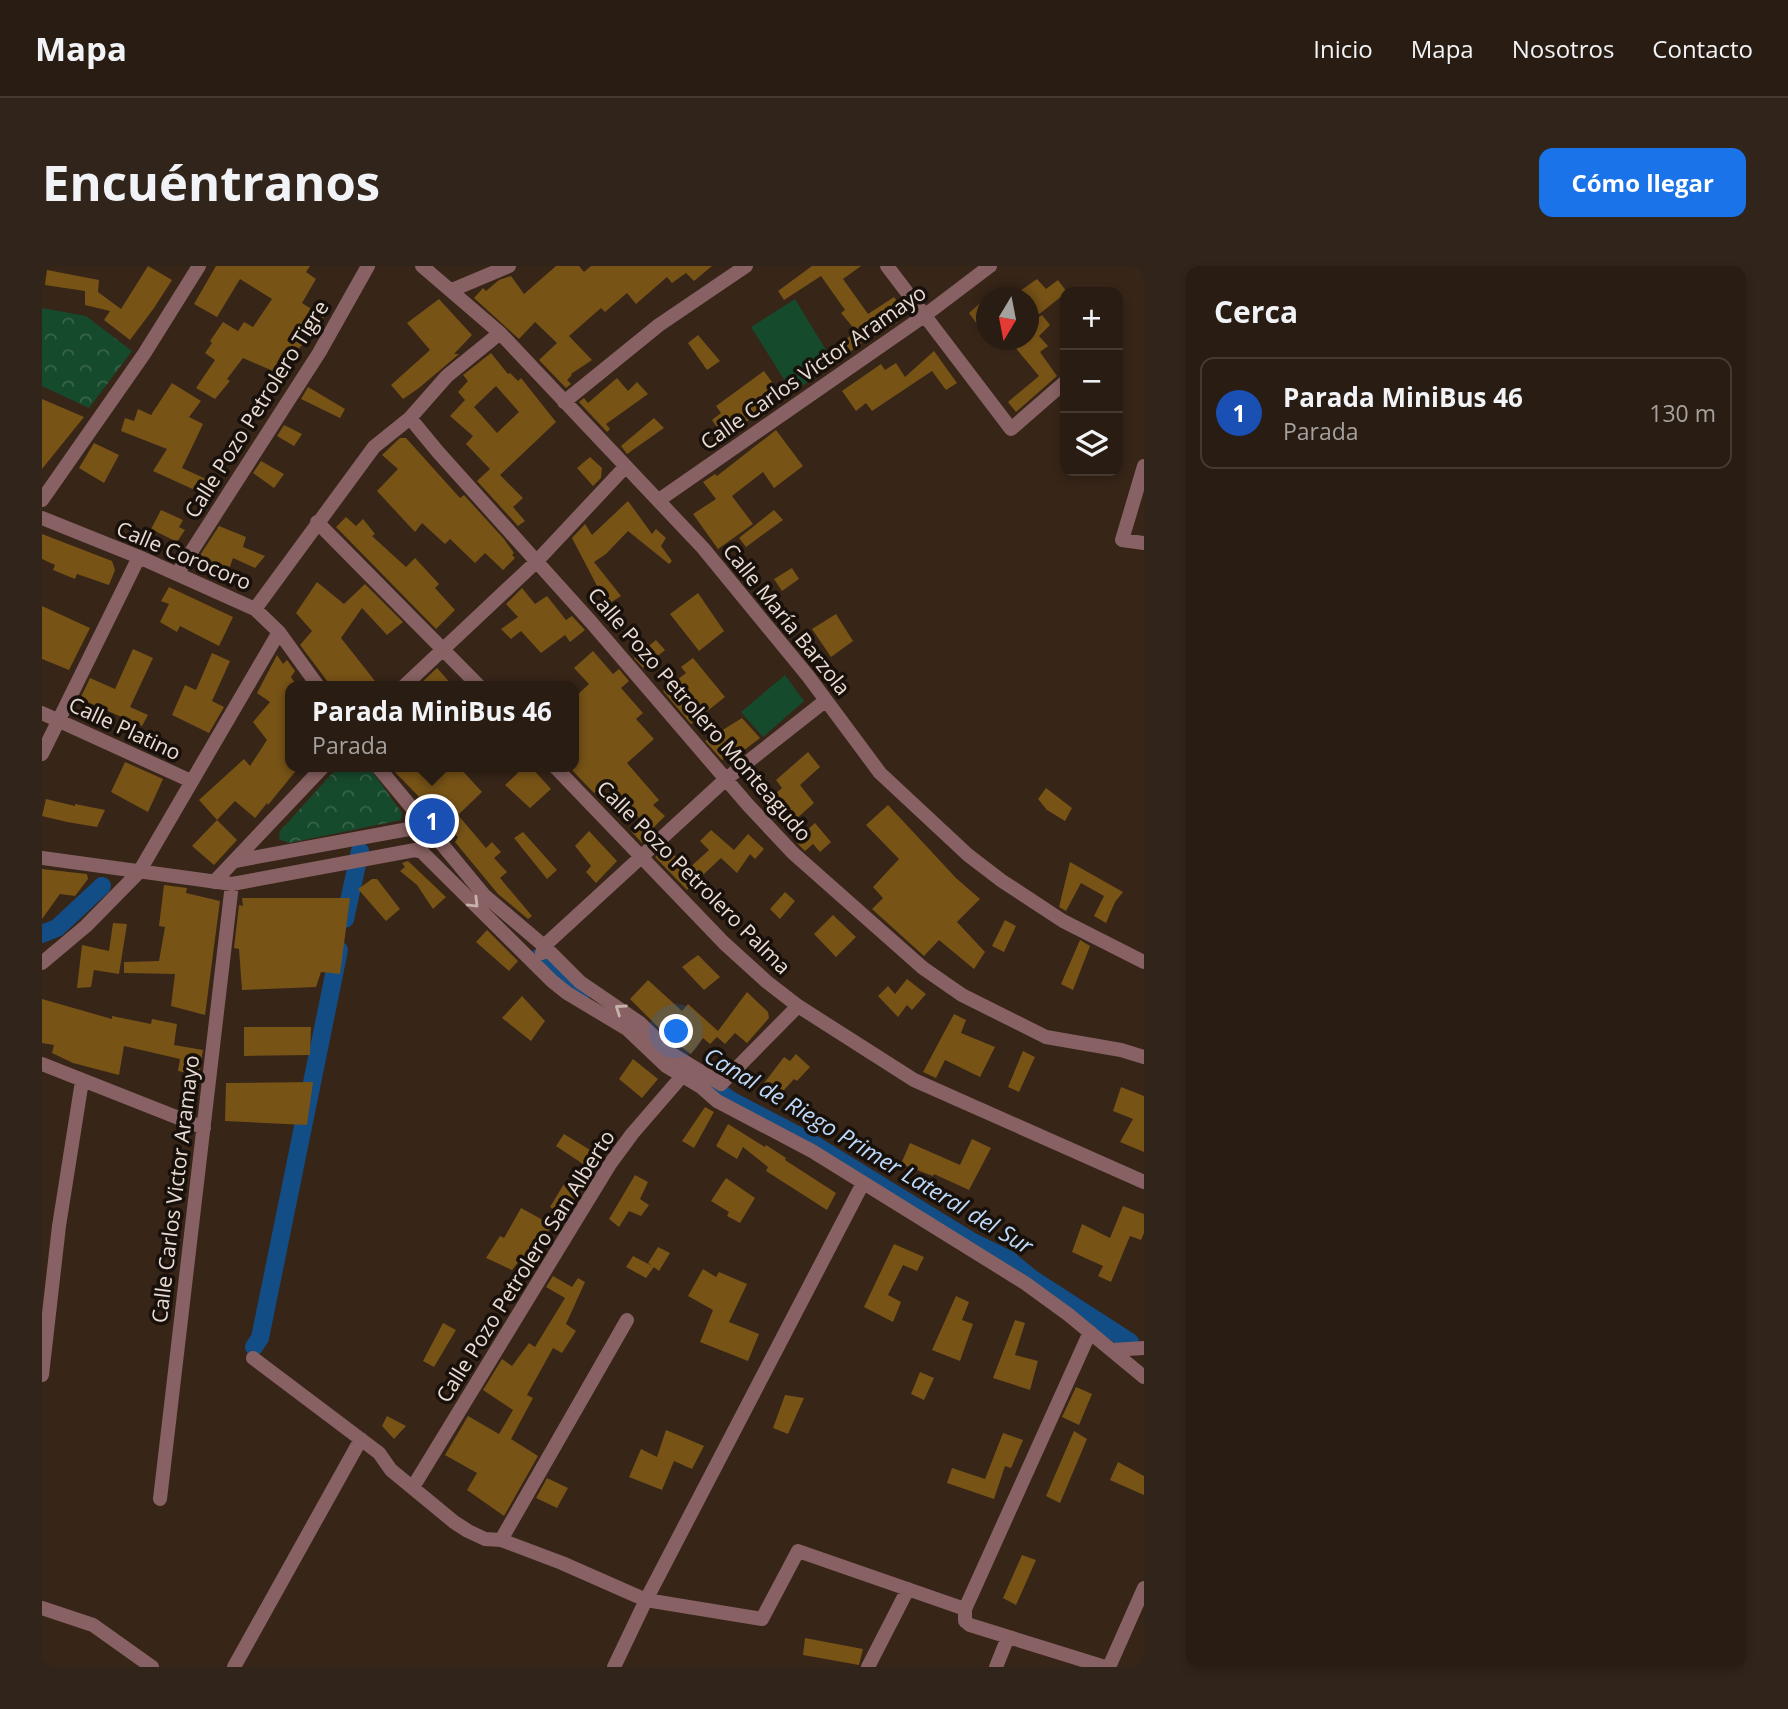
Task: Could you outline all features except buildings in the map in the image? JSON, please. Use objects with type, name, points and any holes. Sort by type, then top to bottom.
[{"type":"street","points":[[42,500],[122,387],[199,266]]},
{"type":"street","name":"Calle Pozo Petrolero Tigre","points":[[177,574],[319,353],[368,266]]},
{"type":"street","name":"Calle María Barzola","points":[[422,266],[500,333],[659,500],[759,615],[880,773],[968,855],[1038,906],[1144,962]]},
{"type":"street","points":[[453,290],[509,266]]},
{"type":"street","points":[[564,402],[659,325],[746,266]]},
{"type":"street","points":[[887,266],[1011,429],[1060,386]]},
{"type":"street","name":"Calle Carlos Victor Aramayo","points":[[659,500],[924,317],[990,266]]},
{"type":"street","points":[[255,609],[374,447],[410,418],[447,376],[500,333]]},
{"type":"street","name":"Calle Pozo Petrolero Monteagudo","points":[[410,418],[793,853],[923,968],[962,995],[1046,1037],[1144,1057]]},
{"type":"street","points":[[409,681],[537,562],[626,466]]},
{"type":"street","points":[[1144,466],[1122,540],[1144,543]]},
{"type":"street","name":"Calle Corocoro","points":[[42,518],[139,557],[255,609],[279,632],[314,681]]},
{"type":"street","points":[[317,522],[474,681]]},
{"type":"street","points":[[42,754],[139,557]]},
{"type":"street","points":[[42,963],[86,926],[139,872],[279,632]]},
{"type":"street","points":[[538,966],[544,946],[639,856],[726,779],[825,701]]},
{"type":"street","name":"Calle Platino","points":[[42,713],[191,781]]},
{"type":"street","points":[[214,882],[318,772]]},
{"type":"street","points":[[382,772],[484,895],[544,946],[580,982],[640,1023],[672,1054],[721,1084],[798,1006]]},
{"type":"street","name":"Calle Pozo Petrolero Palma","points":[[560,772],[724,943],[798,1006],[914,1080],[1144,1181]]},
{"type":"street","points":[[235,861],[425,826]]},
{"type":"street","points":[[42,858],[232,884],[415,850],[426,855],[567,993],[627,1029],[666,1066],[683,1075],[717,1101],[811,1151],[862,1185],[995,1264],[1090,1332],[1144,1377]]},
{"type":"street","name":"Calle Carlos Victor Aramayo","points":[[160,1499],[232,884]]},
{"type":"street","points":[[42,1064],[204,1128]]},
{"type":"street","name":"Calle Pozo Petrolero San Alberto","points":[[413,1487],[610,1164],[683,1075]]},
{"type":"street","points":[[42,1375],[59,1226],[82,1081]]},
{"type":"street","points":[[614,1667],[646,1600],[862,1185]]},
{"type":"street","points":[[501,1540],[627,1320]]},
{"type":"street","points":[[1090,1332],[965,1609],[965,1621],[970,1625],[1107,1667],[1144,1588]]},
{"type":"street","points":[[1112,1350],[1144,1348]]},
{"type":"street","points":[[253,1357],[379,1452],[391,1470],[468,1531],[485,1539],[501,1540],[562,1563],[646,1600],[762,1619],[798,1550],[965,1609]]},
{"type":"street","points":[[234,1667],[361,1439]]},
{"type":"street","points":[[868,1667],[908,1589]]},
{"type":"street","points":[[42,1608],[93,1625],[152,1667]]},
{"type":"street","points":[[996,1667],[1008,1637]]},
{"type":"green space","points":[[795,299],[835,365],[792,392],[751,327]]},
{"type":"green space","points":[[42,308],[86,316],[132,351],[89,408],[42,386]]},
{"type":"green space","points":[[785,675],[804,701],[763,737],[741,712]]},
{"type":"green space","points":[[333,772],[373,772],[402,813],[401,820],[289,843],[279,839],[280,831]]},
{"type":"waterway","points":[[345,919],[360,851]]},
{"type":"waterway","points":[[42,934],[57,928],[102,886]]},
{"type":"waterway","points":[[254,1347],[260,1338],[339,950]]},
{"type":"waterway","name":"Canal de Riego Primer Lateral del Sur","points":[[538,958],[581,994]]},
{"type":"waterway","name":"Canal de Riego Primer Lateral del Sur","points":[[700,1078],[732,1101],[805,1139],[971,1241],[1008,1259],[1031,1278],[1130,1342]]},
{"type":"place","name":"Parada MiniBus 46","points":[[432,821]]}]
